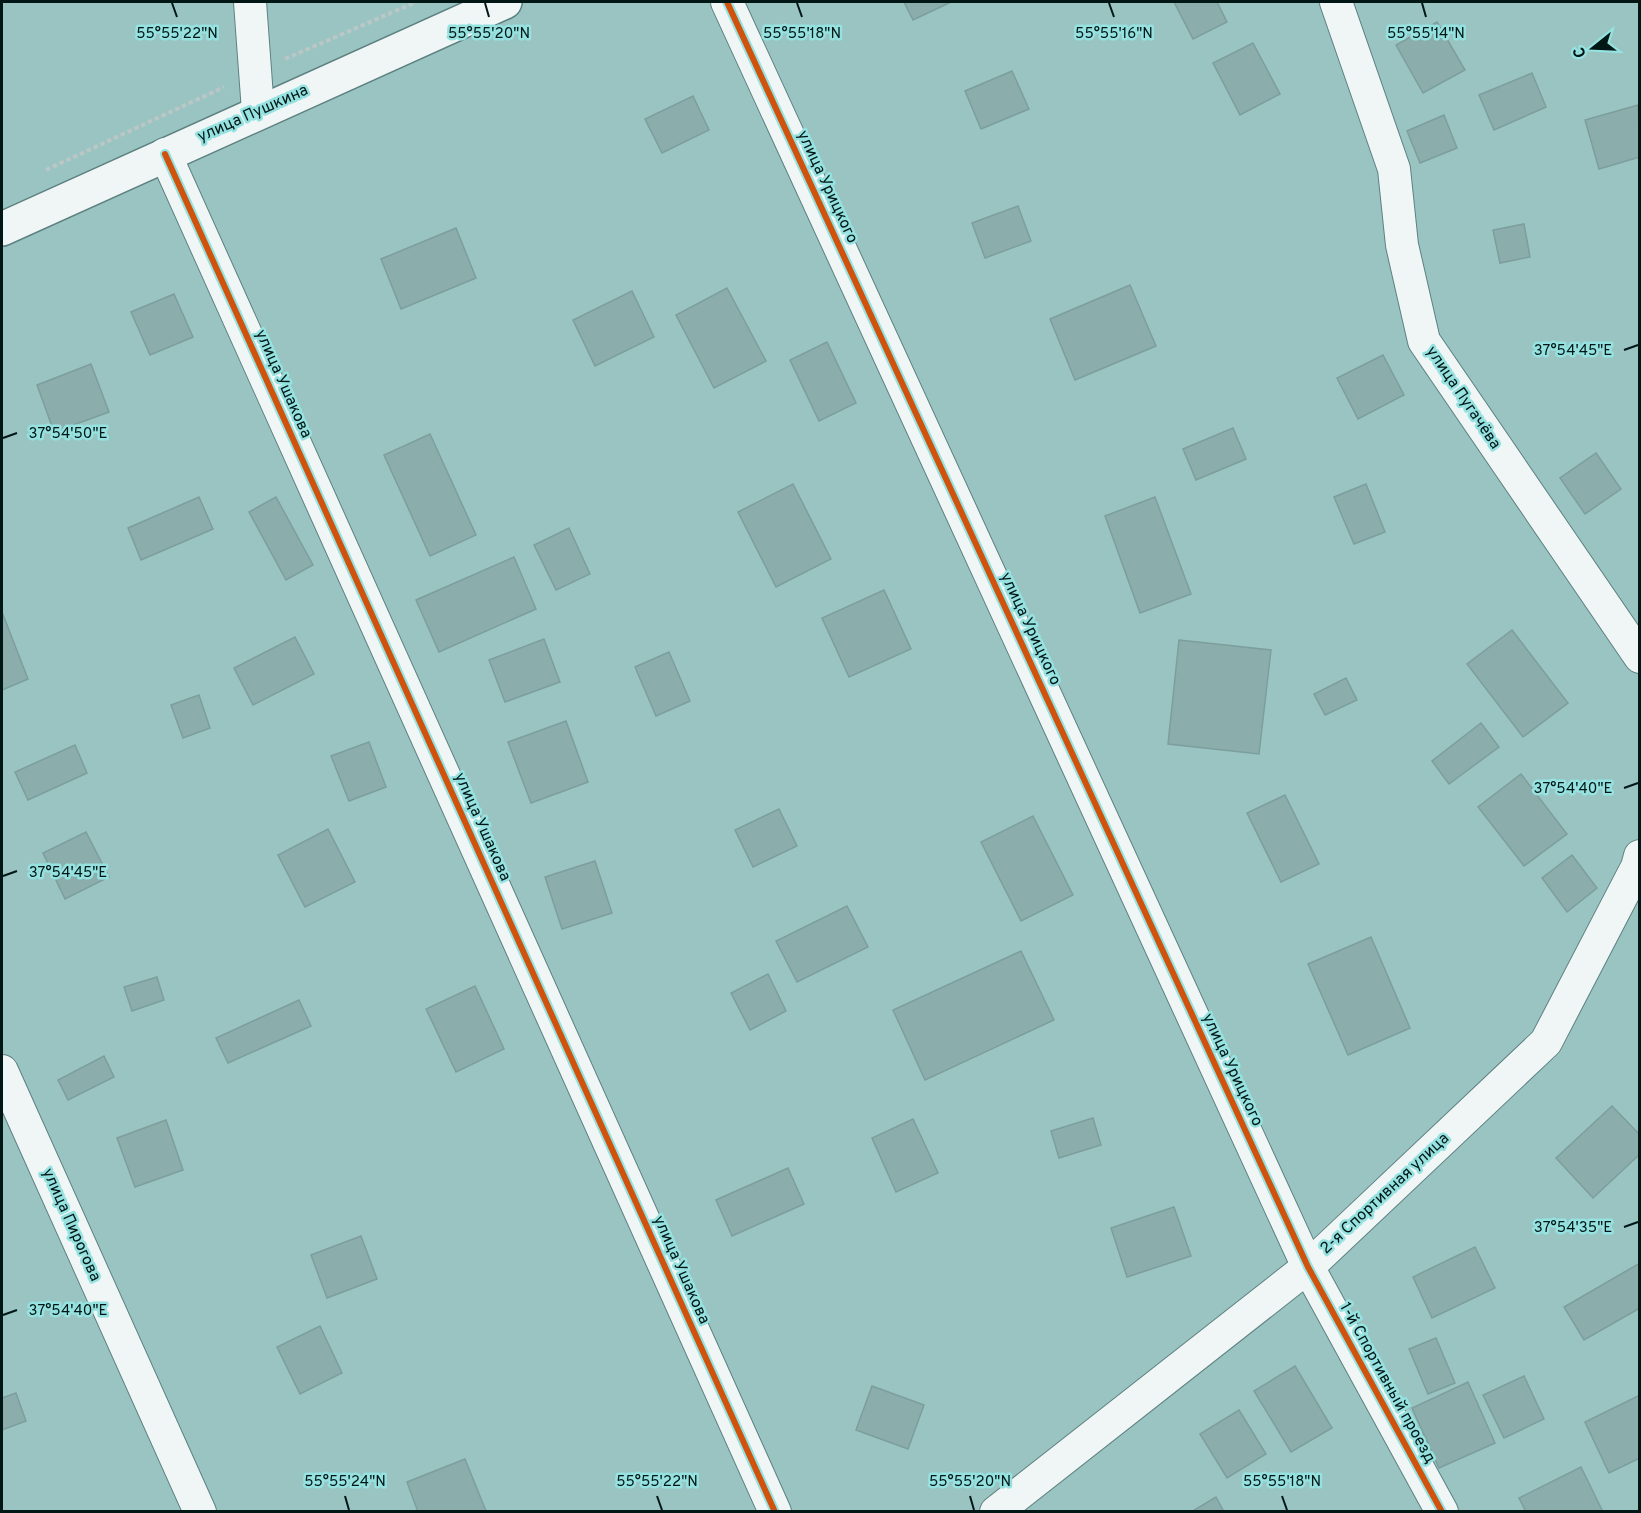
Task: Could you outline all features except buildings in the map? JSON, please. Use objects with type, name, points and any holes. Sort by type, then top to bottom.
[{"type":"main road","name":"улица Пушкина","points":[[2,229],[258,111],[505,2]]},
{"type":"street","points":[[250,2],[258,111]]},
{"type":"street","name":"улица Урицкого","points":[[727,2],[1308,1267]]},
{"type":"street","name":"улица Пугачёва","points":[[1336,2],[1394,169],[1402,245],[1424,341],[1640,657]]},
{"type":"street","name":"улица Ушакова","points":[[165,154],[775,1512]]},
{"type":"street","name":"2-я Спортивная улица","points":[[996,1512],[1308,1267],[1546,1042],[1639,865]]},
{"type":"street","name":"улица Пирогова","points":[[2,1071],[200,1512]]},
{"type":"street","name":"1-й Спортивный проезд","points":[[1308,1267],[1443,1512]]},
{"type":"path","points":[[44,171],[254,73],[416,2]]},
{"type":"cycle path","points":[[727,2],[1308,1267],[1442,1512]]},
{"type":"cycle path","points":[[165,154],[775,1512]]}]
